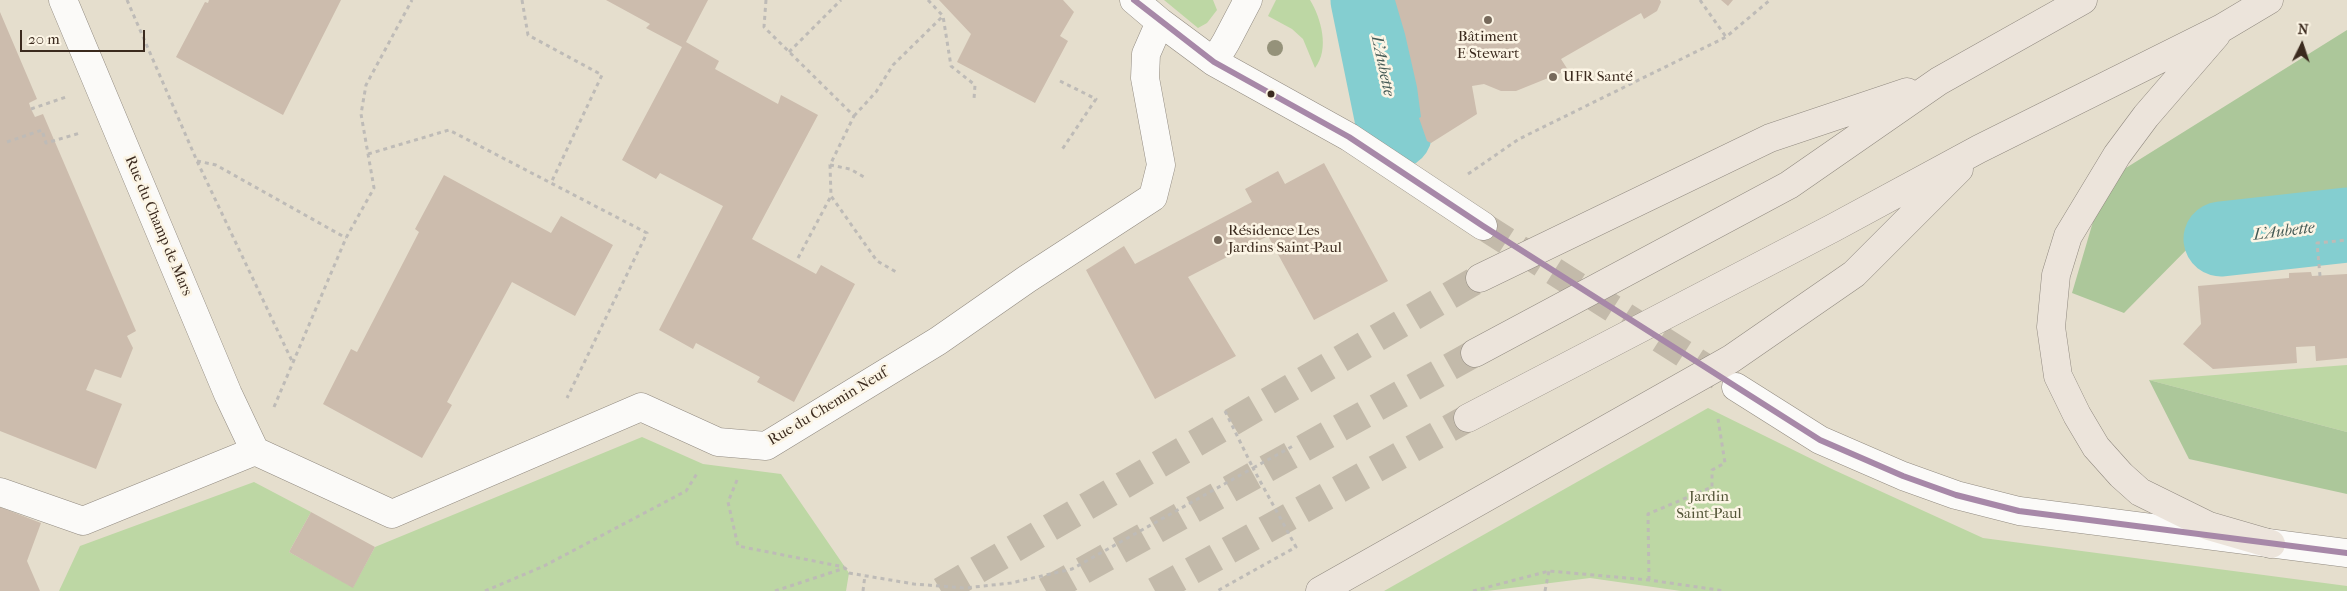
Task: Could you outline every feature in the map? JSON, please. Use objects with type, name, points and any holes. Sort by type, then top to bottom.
[{"type":"highway","points":[[1474,353],[1789,185],[1939,81],[2082,0]]},
{"type":"highway","points":[[1468,418],[1833,228],[1979,149],[2222,28],[2270,0]]},
{"type":"highway","points":[[2222,28],[2146,116],[2117,155],[2068,236],[2056,275],[2051,326],[2058,376],[2077,415],[2096,447],[2121,475],[2140,492],[2209,526],[2271,544]]},
{"type":"highway","points":[[1480,278],[1770,138],[1939,81]]},
{"type":"highway","points":[[1320,591],[1731,359],[1854,274],[1979,149]]},
{"type":"street","name":"Rue du Champ de Mars","points":[[63,0],[224,385],[255,451]]},
{"type":"street","points":[[1134,0],[1214,62],[1349,137],[1483,226]]},
{"type":"street","points":[[1214,62],[1248,0]]},
{"type":"street","name":"Rue du Chemin Neuf","points":[[255,451],[392,514],[641,407],[718,442],[766,446],[938,341],[1027,279],[1153,197],[1161,165],[1145,78],[1146,54],[1160,22]]},
{"type":"street","points":[[1744,392],[1820,440],[1903,476],[1956,496],[2019,511],[2347,553]]},
{"type":"street","points":[[0,492],[83,521],[255,451]]},
{"type":"path","points":[[127,0],[197,161],[293,362]]},
{"type":"path","points":[[255,451],[346,238],[374,188],[361,114],[366,85],[412,0]]},
{"type":"path","points":[[522,0],[528,35],[602,75],[551,183]]},
{"type":"path","points":[[766,0],[764,27],[854,116]]},
{"type":"path","points":[[789,52],[841,0]]},
{"type":"path","points":[[928,0],[943,16],[951,66],[975,86],[974,99]]},
{"type":"path","points":[[1700,0],[1726,37]]},
{"type":"path","points":[[1436,195],[1519,140],[1726,37],[1770,0]]},
{"type":"path","points":[[798,258],[831,196],[830,165],[854,116],[876,92],[893,65],[943,16]]},
{"type":"path","points":[[1060,81],[1096,99],[1060,151]]},
{"type":"path","points":[[7,142],[42,130],[46,143],[115,124]]},
{"type":"path","points":[[368,154],[450,130],[647,233],[542,450]]},
{"type":"path","points":[[197,161],[216,165],[346,238]]},
{"type":"path","points":[[830,165],[850,169],[864,177]]},
{"type":"path","points":[[831,196],[878,261],[898,273]]},
{"type":"path","points":[[2320,276],[2317,243],[2347,240]]},
{"type":"path","points":[[1649,580],[1648,514],[1712,488],[1712,470],[1725,463],[1717,420],[1744,392]]},
{"type":"path","points":[[1217,591],[1296,547],[1253,468],[1225,411]]},
{"type":"path","points":[[485,591],[544,566],[686,491],[718,442],[742,469],[728,502],[738,546],[845,568],[849,574],[914,584],[966,588],[1011,583],[1072,569],[1293,446]]},
{"type":"path","points":[[775,591],[845,568]]},
{"type":"path","points":[[1545,591],[1549,571]]},
{"type":"path","points":[[1473,591],[1549,571],[1649,580],[1725,591]]},
{"type":"path","points":[[862,591],[865,575]]},
{"type":"green space","points":[[1164,0],[1213,0],[1217,10],[1207,23],[1198,28]]},
{"type":"green space","points":[[1276,0],[1310,0],[1318,16],[1323,43],[1320,60],[1315,68],[1303,39],[1292,29],[1268,16]]},
{"type":"green space","points":[[2347,30],[2347,216],[2203,233],[2124,313],[2072,293],[2105,181]]},
{"type":"green space","points":[[2347,365],[2347,432],[2149,380]]},
{"type":"green space","points":[[2149,380],[2347,432],[2347,494],[2189,459]]},
{"type":"green space","name":"Jardin Saint-Paul","points":[[1708,408],[1834,470],[1983,538],[2347,586],[2347,591],[1681,591],[1590,578],[1487,591],[1384,591]]},
{"type":"green space","points":[[642,437],[703,464],[781,474],[849,573],[846,591],[59,591],[80,546],[254,482],[311,512],[289,552],[353,587],[375,547]]},
{"type":"building","points":[[209,0],[341,0],[283,115],[176,57],[205,2],[208,3]]},
{"type":"building","points":[[606,0],[708,0],[686,42],[719,61],[715,69],[778,104],[781,95],[818,115],[752,239],[816,274],[821,265],[855,284],[794,402],[757,382],[760,377],[696,343],[693,349],[659,330],[723,206],[660,173],[656,179],[622,160],[682,47],[646,28],[650,24]]},
{"type":"building","points":[[939,0],[1063,0],[1074,12],[1060,36],[1068,41],[1035,103],[957,62],[971,34]]},
{"type":"building","points":[[1395,0],[1660,0],[1661,2],[1657,11],[1644,19],[1641,13],[1561,59],[1568,70],[1516,91],[1501,91],[1484,84],[1472,86],[1477,114],[1431,143],[1427,141],[1419,118],[1421,117],[1417,87]]},
{"type":"building","points":[[1721,0],[1733,0],[1728,6]]},
{"type":"building","points":[[0,12],[37,99],[29,103],[31,109],[35,117],[43,114],[136,331],[127,336],[133,348],[121,378],[95,369],[86,390],[122,404],[96,469],[0,431]]},
{"type":"building","points":[[1324,163],[1388,281],[1314,320],[1268,236],[1188,277],[1236,356],[1155,399],[1086,270],[1124,246],[1135,264],[1252,202],[1245,189],[1278,171],[1285,184]]},
{"type":"building","points":[[444,175],[551,233],[561,216],[613,245],[575,316],[512,282],[447,402],[452,405],[422,458],[323,404],[351,349],[357,352],[419,232],[415,229]]},
{"type":"building","points":[[2311,272],[2312,276],[2347,274],[2347,358],[2316,361],[2315,346],[2296,347],[2297,363],[2213,369],[2183,344],[2201,324],[2198,286],[2289,278],[2289,273]]},
{"type":"building","points":[[0,507],[41,523],[27,561],[40,591],[0,591]]},
{"type":"building","points":[[311,512],[375,547],[353,588],[289,552]]},
{"type":"waterway","name":"L'Aubette","points":[[1368,0],[1395,132]]},
{"type":"waterway","name":"L'Aubette","points":[[2221,239],[2347,225]]},
{"type":"tunnel","points":[[1483,226],[1736,387]]},
{"type":"tunnel","points":[[941,591],[1480,278]]},
{"type":"tunnel","points":[[1046,591],[1475,353]]},
{"type":"tunnel","points":[[1155,591],[1468,418]]},
{"type":"transit line","name":"20","points":[[1134,0],[1214,62],[1349,137],[1483,226],[1820,440],[1903,476],[1956,495],[2019,511],[2347,553]]},
{"type":"place","name":"Bâtiment E Stewart","points":[[1488,20]]},
{"type":"place","name":"UFR Santé","points":[[1553,77]]},
{"type":"place","name":"Résidence Les Jardins Saint-Paul","points":[[1218,240]]}]
